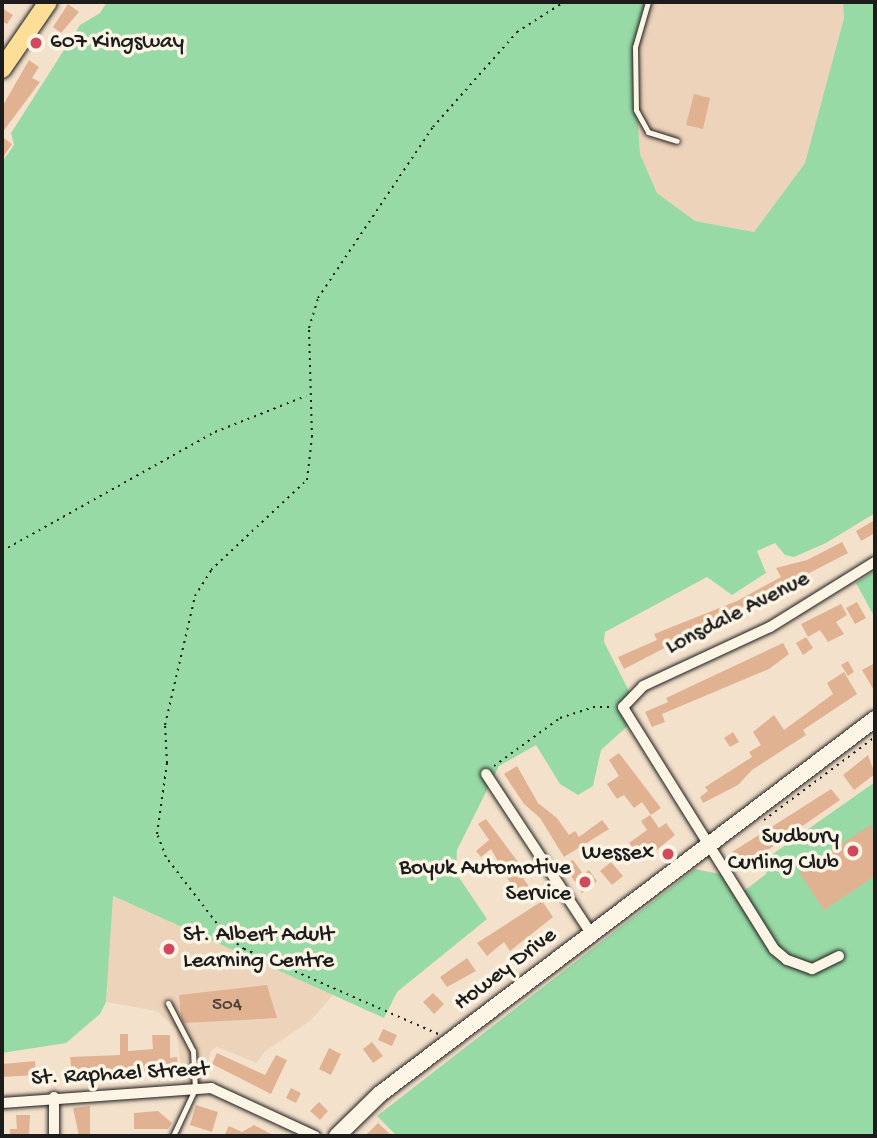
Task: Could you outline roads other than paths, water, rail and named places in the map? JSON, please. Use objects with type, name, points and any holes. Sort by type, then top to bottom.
[{"type":"main road","points":[[2,69],[48,2]]},
{"type":"main road","name":"Howey Drive","points":[[337,1136],[380,1094],[875,719]]},
{"type":"street","name":"Lonsdale Avenue","points":[[707,846],[623,708],[643,687],[770,626],[875,562]]},
{"type":"street","points":[[486,774],[591,933]]},
{"type":"street","points":[[707,846],[774,949],[787,960],[812,969],[839,956]]},
{"type":"street","name":"St. Raphael Street","points":[[2,1103],[54,1097],[219,1089],[315,1136]]},
{"type":"street","points":[[54,1097],[54,1136]]},
{"type":"lane","points":[[648,2],[635,47],[636,110],[648,132],[677,141]]},
{"type":"lane","points":[[168,1003],[192,1051],[195,1089],[173,1136]]},
{"type":"place","name":"607 Kingsway","points":[[36,43]]},
{"type":"place","name":"Sudbury Curling Club","points":[[853,851]]},
{"type":"place","name":"Wessex","points":[[668,854]]},
{"type":"place","name":"Boyuk Automotive Service","points":[[585,882]]},
{"type":"place","name":"St. Albert Adult Learning Centre","points":[[169,949]]}]
